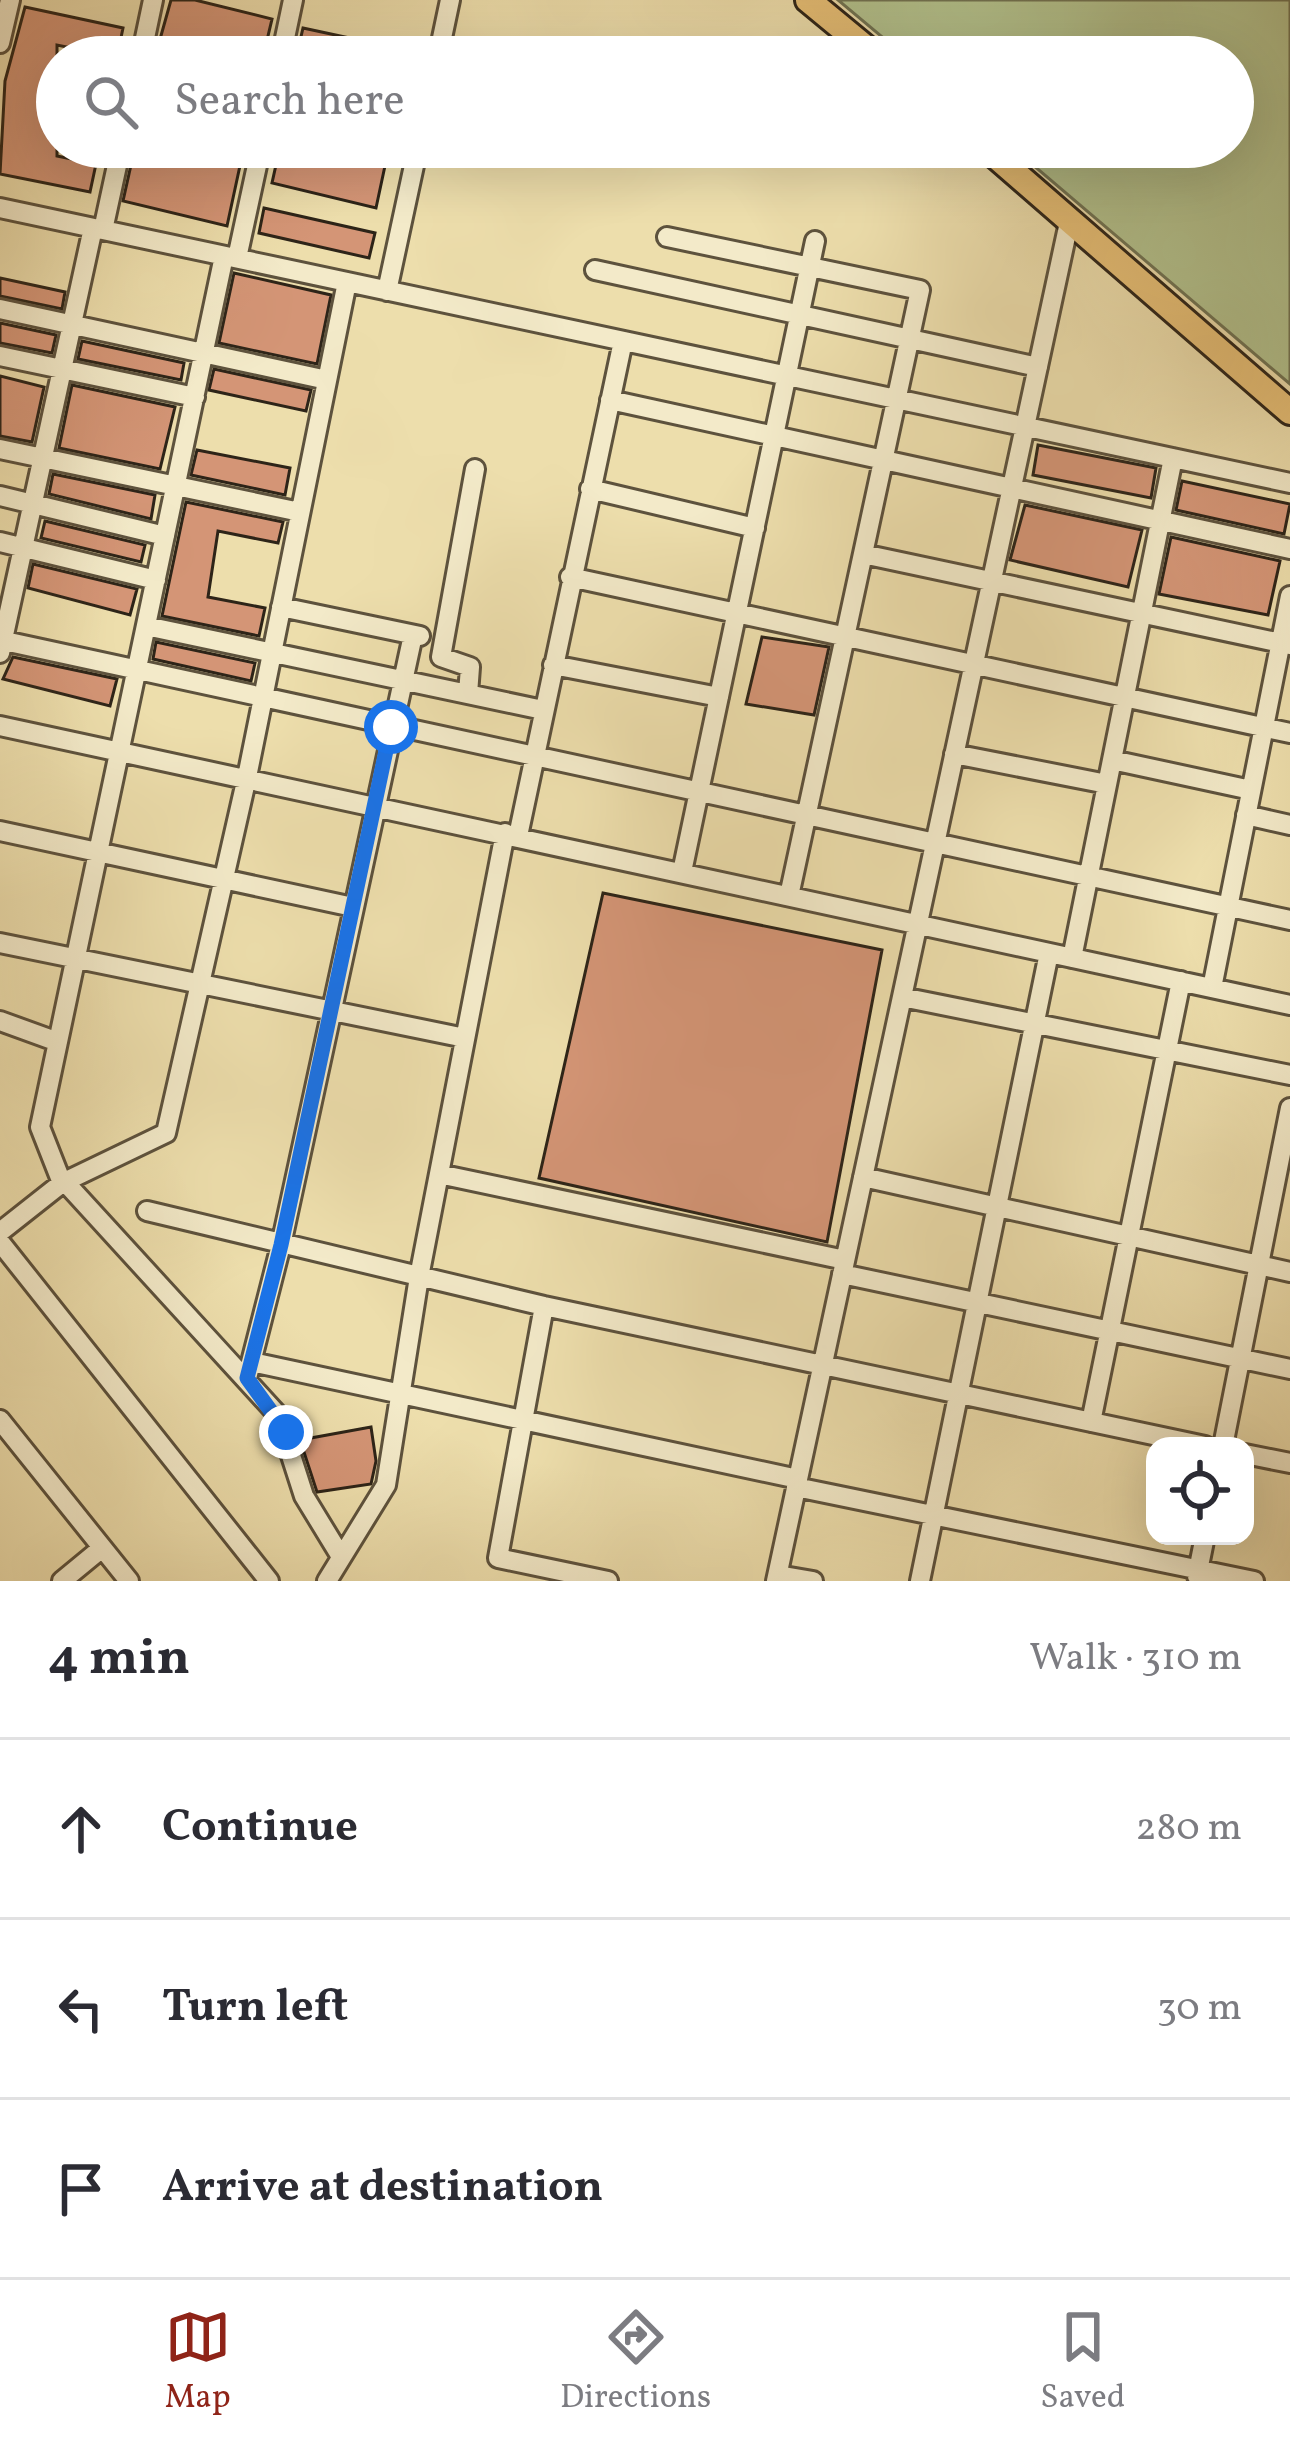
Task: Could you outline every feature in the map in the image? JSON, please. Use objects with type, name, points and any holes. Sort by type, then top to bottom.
[{"type":"main road","points":[[808,0],[852,36]]},
{"type":"main road","points":[[1010,168],[1290,412]]},
{"type":"street","points":[[0,43],[10,0]]},
{"type":"street","points":[[145,36],[153,0]]},
{"type":"street","points":[[285,36],[293,0]]},
{"type":"street","points":[[442,36],[450,0]]},
{"type":"street","points":[[115,168],[72,324],[23,548],[6,593],[1,644],[1290,920]]},
{"type":"street","points":[[255,168],[204,352],[40,1127],[64,1182],[249,1370],[278,1415],[304,1496],[340,1555]]},
{"type":"street","points":[[387,291],[413,168]]},
{"type":"street","points":[[0,208],[1290,483]]},
{"type":"street","points":[[813,1581],[777,1578],[1070,218]]},
{"type":"street","points":[[668,237],[920,290],[789,896]]},
{"type":"street","points":[[682,872],[815,241]]},
{"type":"street","points":[[595,270],[1038,367]]},
{"type":"street","points":[[0,1232],[64,1182],[166,1133],[247,777],[347,282]]},
{"type":"street","points":[[0,309],[327,380]]},
{"type":"street","points":[[327,1581],[383,1496],[465,1039],[534,756],[623,341]]},
{"type":"street","points":[[0,356],[195,397]]},
{"type":"street","points":[[610,400],[1290,549]]},
{"type":"street","points":[[0,449],[300,512]]},
{"type":"street","points":[[1072,958],[1173,458]]},
{"type":"street","points":[[468,694],[470,667],[442,661],[475,469]]},
{"type":"street","points":[[590,489],[754,528]]},
{"type":"street","points":[[0,496],[166,536]]},
{"type":"street","points":[[0,542],[156,580]]},
{"type":"street","points":[[863,554],[1285,644]]},
{"type":"street","points":[[570,577],[1290,733]]},
{"type":"street","points":[[1212,988],[1285,644],[1290,596]]},
{"type":"street","points":[[281,607],[443,640]]},
{"type":"street","points":[[146,626],[544,710]]},
{"type":"street","points":[[249,1370],[281,1245],[413,635]]},
{"type":"street","points":[[553,665],[719,698]]},
{"type":"street","points":[[0,726],[1290,1005]]},
{"type":"street","points":[[954,754],[1107,784]]},
{"type":"street","points":[[1112,760],[1251,790]]},
{"type":"street","points":[[1246,815],[1290,824]]},
{"type":"street","points":[[0,831],[352,907]]},
{"type":"street","points":[[0,943],[465,1039]]},
{"type":"street","points":[[920,1581],[930,1512],[1049,953]]},
{"type":"street","points":[[1090,1423],[1180,981]]},
{"type":"street","points":[[902,997],[1290,1075]]},
{"type":"street","points":[[0,1021],[58,1042]]},
{"type":"street","points":[[1225,1437],[1290,1108]]},
{"type":"street","points":[[439,1174],[844,1267],[975,1302],[1290,1369]]},
{"type":"street","points":[[863,1177],[1290,1272]]},
{"type":"street","points":[[147,1211],[544,1306],[1160,1437]]},
{"type":"street","points":[[0,1242],[269,1581]]},
{"type":"street","points":[[544,1306],[498,1558],[608,1581]]},
{"type":"street","points":[[249,1370],[523,1420],[1197,1575],[1254,1581]]},
{"type":"street","points":[[0,1420],[129,1581]]},
{"type":"street","points":[[1254,1456],[1290,1463]]},
{"type":"street","points":[[1197,1575],[1203,1545]]},
{"type":"street","points":[[62,1581],[102,1548]]},
{"type":"green space","points":[[838,0],[1290,0],[1290,384],[1037,168],[1254,168],[1254,36],[881,36]]},
{"type":"building","points":[[171,0],[195,0],[272,19],[268,36],[161,36]]},
{"type":"building","points":[[25,7],[123,28],[121,36],[36,36],[36,168],[95,168],[90,192],[0,174],[5,81]]},
{"type":"building","points":[[303,28],[340,36],[301,36]]},
{"type":"building","points":[[130,168],[239,168],[227,226],[123,201]]},
{"type":"building","points":[[275,168],[385,168],[376,208],[272,183]]},
{"type":"building","points":[[264,208],[375,233],[369,258],[259,233]]},
{"type":"building","points":[[234,273],[331,295],[317,364],[219,343]]},
{"type":"building","points":[[0,278],[65,292],[62,309],[0,296]]},
{"type":"building","points":[[0,323],[56,335],[52,353],[0,343]]},
{"type":"building","points":[[82,341],[184,363],[181,380],[78,359]]},
{"type":"building","points":[[214,369],[311,390],[306,411],[209,390]]},
{"type":"building","points":[[0,376],[44,387],[32,442],[0,436]]},
{"type":"building","points":[[72,385],[175,407],[160,469],[59,448]]},
{"type":"building","points":[[1038,445],[1156,468],[1151,498],[1033,475]]},
{"type":"building","points":[[197,450],[290,468],[285,495],[191,475]]},
{"type":"building","points":[[53,474],[155,495],[151,519],[49,494]]},
{"type":"building","points":[[1182,481],[1290,504],[1284,534],[1176,510]]},
{"type":"building","points":[[186,502],[283,522],[278,543],[218,531],[208,597],[265,608],[259,636],[162,616]]},
{"type":"building","points":[[1025,505],[1142,530],[1128,587],[1010,560]]},
{"type":"building","points":[[45,521],[145,545],[141,562],[41,538]]},
{"type":"building","points":[[1171,537],[1280,561],[1268,615],[1159,594]]},
{"type":"building","points":[[33,564],[137,589],[130,615],[28,588]]},
{"type":"building","points":[[762,637],[829,647],[814,715],[746,704]]},
{"type":"building","points":[[156,642],[255,663],[251,681],[153,659]]},
{"type":"building","points":[[13,657],[117,679],[110,706],[3,679]]},
{"type":"building","points":[[603,893],[882,950],[827,1242],[539,1178]]},
{"type":"building","points":[[371,1427],[376,1461],[371,1484],[317,1492],[300,1440]]},
{"type":"route","points":[[286,1432],[247,1378],[281,1245],[391,727]]}]
